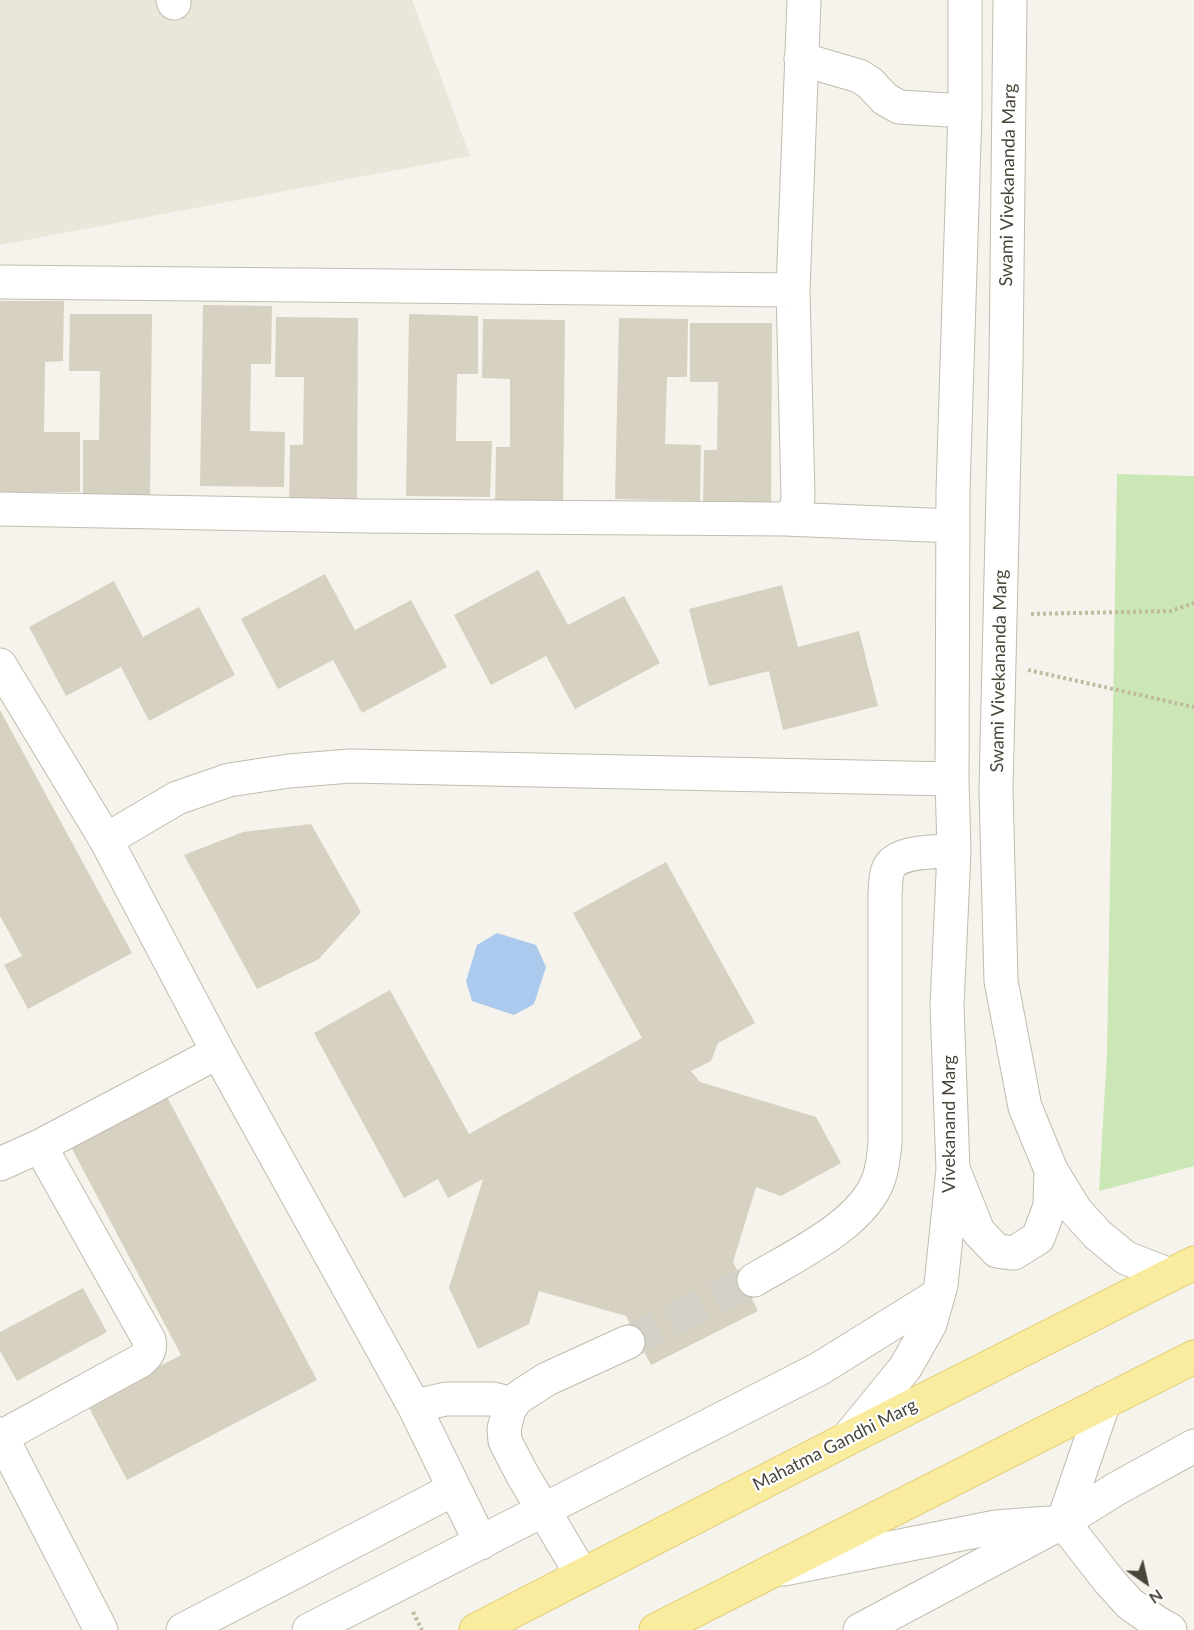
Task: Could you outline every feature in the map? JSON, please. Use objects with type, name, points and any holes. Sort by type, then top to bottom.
[{"type":"main road","name":"Mahatma Gandhi Marg","points":[[476,1630],[1182,1269]]},
{"type":"main road","points":[[656,1630],[1194,1357]]},
{"type":"street","points":[[786,519],[796,511],[798,498],[793,290],[804,0]]},
{"type":"street","points":[[106,840],[177,798],[229,780],[289,771],[350,766],[952,779],[953,526],[965,111],[965,0]]},
{"type":"street","name":"Swami Vivekananda Marg","points":[[1010,0],[1006,364],[996,789],[1001,981],[1025,1107],[1051,1170],[1076,1211],[1098,1235],[1126,1258],[1182,1269]]},
{"type":"street","points":[[801,59],[859,76],[870,83],[885,99],[899,107],[965,111]]},
{"type":"street","points":[[0,282],[793,290]]},
{"type":"street","points":[[0,509],[376,516],[786,519],[953,526]]},
{"type":"street","points":[[0,665],[106,840],[211,1056]]},
{"type":"street","name":"Vivekanand Marg","points":[[847,1439],[905,1368],[930,1324],[940,1286],[953,1169],[947,1006],[954,851],[952,779]]},
{"type":"street","points":[[754,1280],[838,1228],[870,1197],[879,1179],[885,1142],[885,894],[887,871],[898,860],[913,854],[954,851]]},
{"type":"street","points":[[143,945],[211,1056],[414,1406],[481,1543]]},
{"type":"street","points":[[0,1164],[40,1146],[211,1056]]},
{"type":"street","points":[[40,1146],[149,1340],[150,1346],[148,1353],[140,1361],[1,1435],[101,1630]]},
{"type":"street","points":[[953,1169],[978,1231],[997,1251],[1014,1253],[1038,1238],[1050,1206],[1051,1170]]},
{"type":"street","points":[[309,1630],[819,1369],[938,1295]]},
{"type":"street","points":[[582,1575],[522,1474],[506,1441],[504,1429],[509,1410],[520,1396],[547,1379],[628,1342]]},
{"type":"street","points":[[414,1406],[446,1399],[493,1399],[513,1404]]},
{"type":"street","points":[[1063,1522],[1104,1402]]},
{"type":"street","points":[[860,1630],[1063,1522],[1116,1489],[1194,1446]]},
{"type":"street","points":[[183,1630],[454,1489]]},
{"type":"street","points":[[771,1572],[996,1527],[1063,1522]]},
{"type":"street","points":[[1063,1522],[1130,1604],[1170,1630]]},
{"type":"path","points":[[1000,614],[1171,611],[1194,603]]},
{"type":"path","points":[[999,663],[1194,707]]},
{"type":"shaded area","points":[[0,0],[412,0],[470,156],[0,245]]},
{"type":"green space","points":[[1117,474],[1194,476],[1194,1166],[1099,1191],[1107,1053]]},
{"type":"water","points":[[497,933],[536,945],[546,967],[534,1004],[514,1015],[472,1001],[466,981],[477,945]]},
{"type":"building","points":[[0,301],[64,301],[63,361],[45,362],[44,432],[80,432],[80,492],[0,492]]},
{"type":"building","points":[[203,305],[272,306],[271,364],[251,364],[250,431],[285,432],[284,487],[200,486]]},
{"type":"building","points":[[70,314],[152,314],[150,499],[83,498],[83,440],[99,440],[100,371],[69,371]]},
{"type":"building","points":[[409,314],[478,316],[478,374],[457,374],[456,441],[492,441],[490,497],[406,496]]},
{"type":"building","points":[[276,317],[358,318],[357,506],[289,506],[290,445],[303,445],[304,377],[275,377]]},
{"type":"building","points":[[619,318],[688,319],[687,377],[667,377],[665,444],[701,445],[700,501],[615,499]]},
{"type":"building","points":[[483,319],[565,320],[563,508],[495,508],[496,447],[510,447],[510,379],[482,378]]},
{"type":"building","points":[[690,323],[772,323],[771,512],[703,512],[704,450],[717,450],[718,382],[690,382]]},
{"type":"building","points":[[538,570],[568,625],[624,596],[660,663],[575,709],[546,656],[491,685],[454,615]]},
{"type":"building","points":[[325,574],[355,630],[411,600],[447,667],[362,713],[333,660],[278,689],[241,619]]},
{"type":"building","points":[[114,581],[143,637],[199,607],[235,675],[149,721],[121,667],[66,696],[29,627]]},
{"type":"building","points":[[782,585],[798,647],[859,631],[878,706],[783,730],[769,671],[709,686],[689,609]]},
{"type":"building","points":[[0,710],[132,953],[28,1009],[4,965],[22,956],[0,916]]},
{"type":"building","points":[[311,824],[361,912],[319,959],[257,989],[184,855],[243,832]]},
{"type":"building","points":[[666,862],[755,1023],[718,1043],[711,1061],[691,1071],[700,1082],[816,1117],[841,1163],[781,1196],[756,1187],[733,1262],[758,1311],[651,1365],[626,1316],[539,1291],[529,1324],[478,1349],[449,1288],[483,1179],[448,1198],[438,1179],[404,1198],[314,1033],[390,990],[469,1134],[642,1038],[573,913]]},
{"type":"building","points":[[166,1095],[317,1380],[127,1480],[87,1404],[181,1355],[70,1145]]},
{"type":"building","points":[[83,1288],[107,1332],[17,1381],[0,1351],[0,1332]]},
{"type":"tunnel","points":[[628,1342],[754,1280]]}]
